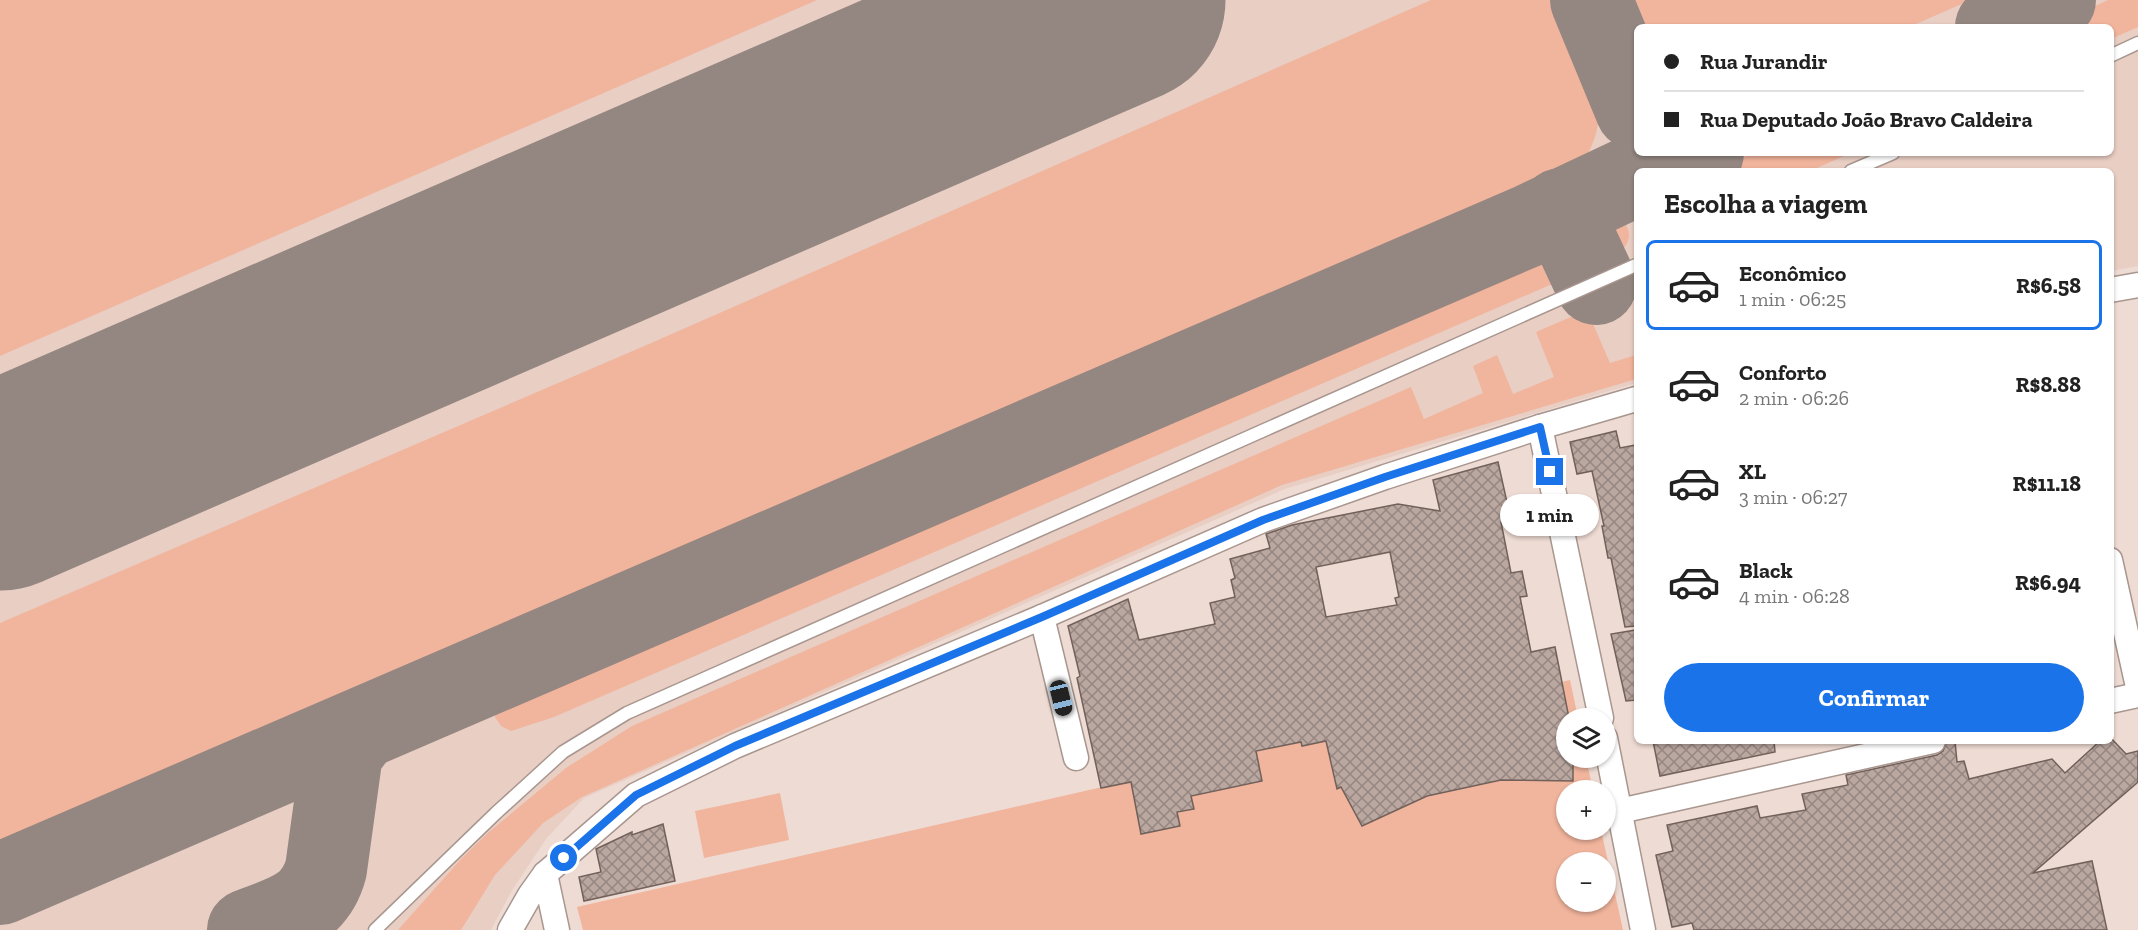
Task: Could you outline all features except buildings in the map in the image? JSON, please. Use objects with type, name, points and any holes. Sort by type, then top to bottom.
[{"type":"street","points":[[2114,289],[2138,285]]},
{"type":"street","points":[[510,930],[545,874],[636,795],[735,746],[1042,617],[1263,520],[1385,477],[1634,400]]},
{"type":"street","points":[[1540,427],[1599,708]]},
{"type":"street","points":[[2114,578],[2138,687]]},
{"type":"street","points":[[1042,617],[1076,758]]},
{"type":"street","points":[[2114,700],[2138,695]]},
{"type":"street","points":[[1620,811],[1920,744]]},
{"type":"street","points":[[1611,768],[1643,930]]},
{"type":"street","points":[[545,874],[557,930]]},
{"type":"lane","points":[[2114,54],[2138,43]]},
{"type":"lane","points":[[1858,168],[1886,156]]},
{"type":"lane","points":[[375,930],[563,752],[627,713],[1634,267]]},
{"type":"shaded area","points":[[0,0],[2138,0],[2138,266],[2114,270],[2114,168],[1634,168],[1634,384],[1285,489],[584,798],[546,839],[511,892],[491,930],[0,930]]},
{"type":"shaded area","points":[[0,0],[817,0],[0,356]]},
{"type":"shaded area","points":[[1431,0],[1558,0],[1596,80],[1598,92],[1598,126],[1591,147],[1579,167],[731,540],[0,854],[0,623],[649,344]]},
{"type":"shaded area","points":[[1623,0],[1971,0],[1916,24],[1634,24],[1634,29]]},
{"type":"shaded area","points":[[2108,0],[2138,0],[2138,27],[2114,38],[2114,24],[2057,24]]},
{"type":"shaded area","points":[[1747,156],[1844,156],[1817,168],[1722,168]]},
{"type":"shaded area","points":[[1611,217],[1624,222],[1629,235],[1624,248],[1611,253],[1598,248],[1593,235],[1598,222]]},
{"type":"shaded area","points":[[1545,243],[1566,253],[1572,262],[1575,274],[554,717],[511,731],[501,726],[495,717],[498,705],[504,696],[524,683]]},
{"type":"shaded area","points":[[1587,310],[1610,363],[1634,356],[1634,380],[1282,485],[582,797],[543,823],[495,875],[461,930],[398,930],[461,859],[489,832],[566,768],[632,726],[1411,387],[1424,419],[1483,393],[1473,366],[1497,355],[1513,394],[1554,377],[1536,332]]},
{"type":"shaded area","points":[[1570,680],[1576,708],[1556,708],[1556,768],[1588,768],[1591,780],[1556,780],[1556,840],[1603,840],[1606,852],[1556,852],[1556,912],[1616,912],[1616,898],[1623,930],[583,930],[577,907]]},
{"type":"shaded area","points":[[780,793],[789,840],[704,858],[695,811]]},
{"type":"taxiway","points":[[1591,0],[1634,104]]},
{"type":"taxiway","points":[[2003,24],[2055,0]]},
{"type":"taxiway","points":[[1698,168],[1701,156]]},
{"type":"taxiway","points":[[0,884],[1528,226],[1634,176]]},
{"type":"taxiway","points":[[1561,209],[1596,284]]},
{"type":"taxiway","points":[[0,486],[19,479]]},
{"type":"taxiway","points":[[248,930],[296,910],[306,903],[321,883],[326,869],[341,760],[344,750],[359,730]]},
{"type":"runway","points":[[0,487],[1122,0]]},
{"type":"route","points":[[564,858],[636,795],[735,746],[1042,617],[1263,520],[1385,477],[1540,427],[1550,472]]}]
